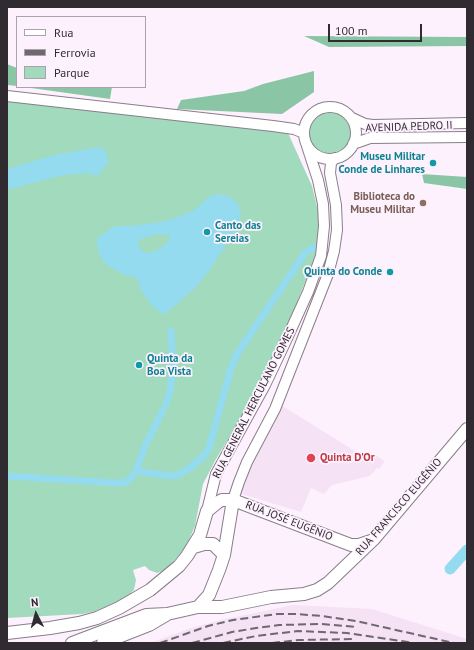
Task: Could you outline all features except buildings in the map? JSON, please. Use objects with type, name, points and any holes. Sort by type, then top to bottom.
[{"type":"main road","points":[[7,96],[274,126],[294,129],[304,134]]},
{"type":"main road","name":"AVENIDA PEDRO II","points":[[307,120],[316,110],[329,107],[342,109],[352,118],[365,124],[373,125],[467,123]]},
{"type":"main road","name":"AVENIDA PEDRO II","points":[[335,158],[346,153],[353,144],[356,132],[352,118]]},
{"type":"main road","points":[[274,126],[307,120],[304,134],[307,146],[315,154],[322,158],[335,158],[330,168],[323,163],[317,163],[314,165]]},
{"type":"main road","name":"AVENIDA PEDRO II","points":[[353,144],[370,138],[467,137]]},
{"type":"main road","name":"RUA GENERAL HERCULANO GOMES","points":[[7,632],[79,624],[98,618],[119,608],[155,587],[179,566],[194,547],[202,530],[216,474],[265,385],[308,292],[321,256],[324,226],[322,198],[314,165],[307,146]]},
{"type":"main road","name":"RUA GENERAL HERCULANO GOMES","points":[[198,607],[209,594],[224,555],[234,500],[239,482],[247,462],[275,409],[328,274],[334,251],[337,226],[336,205],[330,176],[330,168]]},
{"type":"main road","name":"RUA FRANCISCO EUGÊNIO","points":[[167,614],[198,607],[222,607],[271,597],[309,593],[325,586],[374,539],[467,430]]},
{"type":"main road","name":"RUA JOSÉ EUGÊNIO","points":[[207,511],[218,502],[234,500],[351,545],[359,545],[374,539]]},
{"type":"main road","points":[[339,540],[343,547],[344,554],[341,570]]},
{"type":"main road","points":[[194,547],[204,544],[213,544],[224,555]]},
{"type":"main road","points":[[72,643],[144,615],[167,614]]},
{"type":"main road","points":[[103,643],[149,624],[167,614]]},
{"type":"shaded area","name":"Quinta D'Or","points":[[281,405],[371,461],[375,455],[385,461],[379,469],[377,468],[370,476],[332,485],[324,494],[311,488],[301,512],[238,493]]},
{"type":"shaded area","points":[[293,605],[372,609],[467,639],[467,643],[150,643],[191,628],[221,620]]},
{"type":"green space","points":[[304,36],[467,37],[467,46],[329,47]]},
{"type":"green space","points":[[7,64],[16,68],[16,86],[7,85]]},
{"type":"green space","points":[[314,71],[314,92],[282,114],[177,109],[181,100],[244,91],[263,84]]},
{"type":"green space","points":[[31,88],[112,88],[110,99]]},
{"type":"green space","name":"Quinta da Boa Vista","points":[[7,99],[288,133],[312,186],[319,215],[318,246],[278,350],[246,410],[216,459],[203,484],[195,526],[188,542],[181,553],[165,570],[157,573],[149,570],[145,566],[133,570],[136,580],[134,590],[125,599],[102,610],[82,614],[7,618]]},
{"type":"green space","points":[[330,112],[345,118],[351,133],[345,148],[330,154],[315,148],[309,133],[315,118]]},
{"type":"green space","points":[[422,174],[467,177],[467,189],[424,183]]},
{"type":"water","points":[[98,147],[106,152],[108,163],[97,176],[88,173],[63,175],[7,190],[7,169],[51,156]]},
{"type":"water","points":[[216,194],[225,195],[232,198],[238,204],[241,218],[238,227],[209,271],[194,289],[164,315],[153,307],[139,287],[140,284],[136,278],[130,275],[127,276],[105,264],[98,251],[97,239],[111,228],[117,226],[156,223],[172,219],[193,211],[210,196]],"holes":[[[157,234],[170,235],[169,241],[160,249],[149,253],[144,252],[139,247],[138,243],[144,238]]]},
{"type":"waterway","points":[[136,471],[171,476],[178,475],[187,470],[204,456],[209,448],[231,368],[237,354],[305,253],[315,247]]},
{"type":"waterway","points":[[166,404],[170,391],[173,366],[171,331]]},
{"type":"waterway","points":[[7,476],[116,483],[125,482],[130,479],[136,471],[145,446],[163,410]]},
{"type":"waterway","points":[[450,569],[467,550]]},
{"type":"railway","points":[[160,643],[208,626],[233,620],[277,614],[322,616],[356,621],[454,643]]},
{"type":"railway","points":[[192,643],[232,632],[279,625],[322,624],[356,627]]},
{"type":"railway","points":[[223,643],[256,636],[298,631],[347,633],[414,643]]},
{"type":"railway","points":[[272,643],[299,640],[352,639]]},
{"type":"place","name":"Museu Militar Conde de Linhares","points":[[433,163]]},
{"type":"place","name":"Biblioteca do Museu Militar","points":[[423,203]]},
{"type":"place","name":"Canto das Sereias","points":[[207,232]]},
{"type":"place","name":"Quinta do Conde","points":[[390,272]]},
{"type":"place","name":"Quinta da Boa Vista","points":[[139,365]]},
{"type":"place","name":"Quinta D'Or","points":[[311,458]]}]
